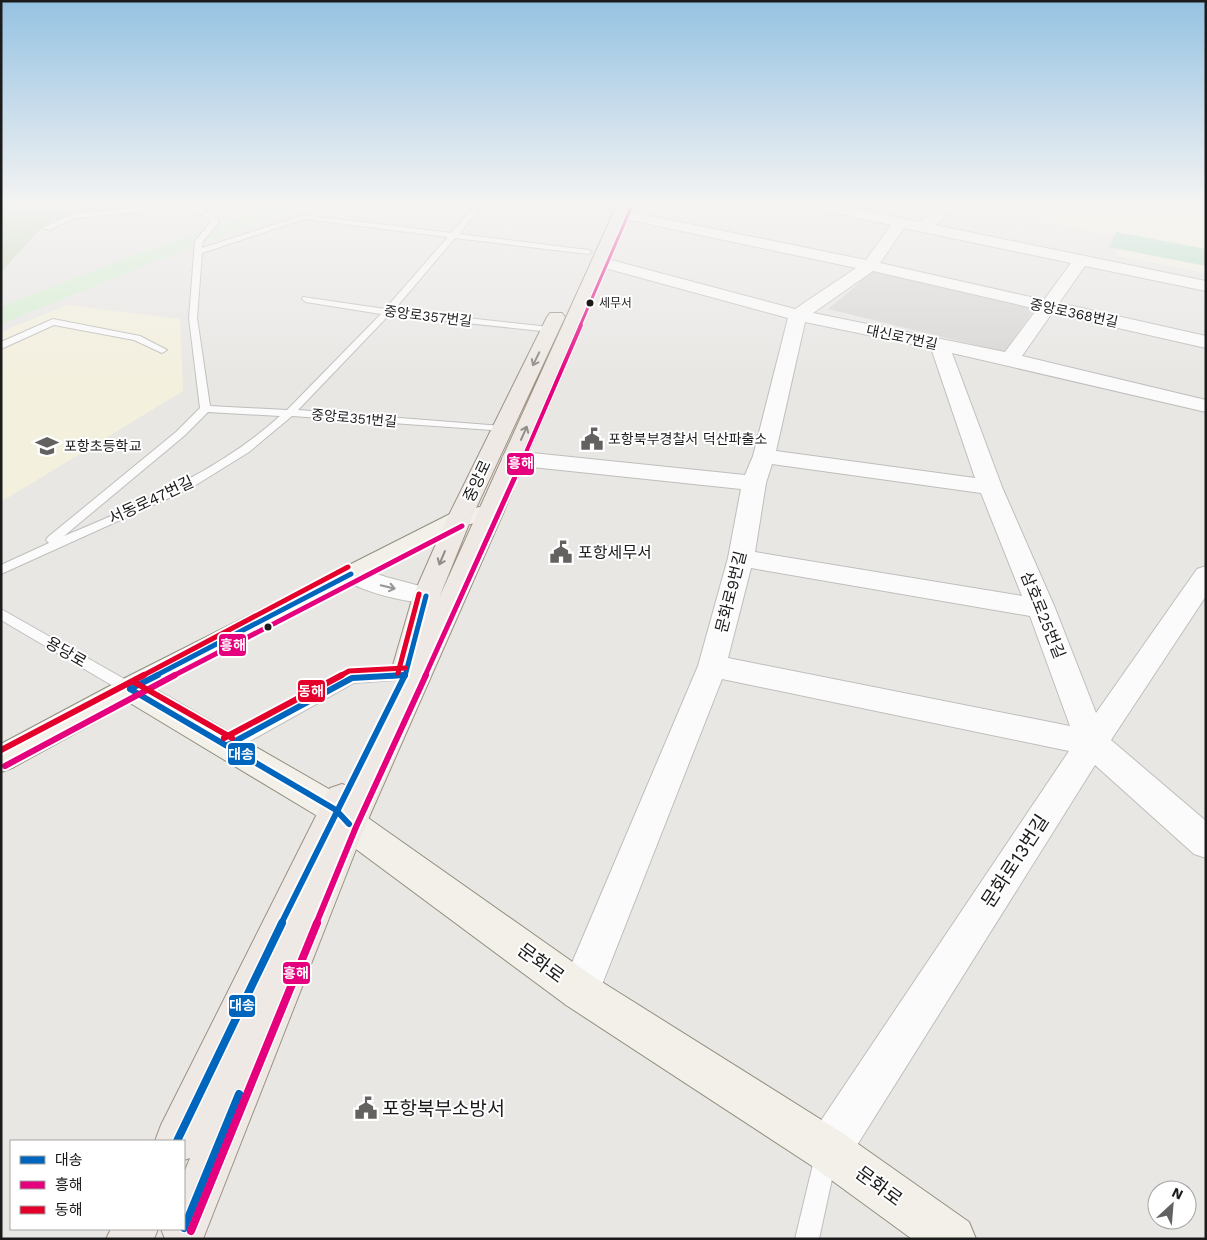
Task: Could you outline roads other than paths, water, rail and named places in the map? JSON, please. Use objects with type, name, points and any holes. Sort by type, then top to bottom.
[{"type":"main road","name":"중앙로","points":[[185,1225],[342,817],[405,675],[426,596],[459,519],[549,330],[590,263]]},
{"type":"main road","name":"중앙로","points":[[178,1140],[342,817],[492,511],[592,263]]},
{"type":"street","name":"대신로7번길","points":[[615,263],[798,315],[1010,359],[1206,406]]},
{"type":"street","name":"중앙로368번길","points":[[856,263],[1206,342]]},
{"type":"street","points":[[798,315],[873,263]]},
{"type":"street","points":[[1010,359],[1045,307],[1079,263]]},
{"type":"street","points":[[1100,263],[1206,286]]},
{"type":"street","name":"문화로9번길","points":[[580,991],[712,666],[740,558],[754,483],[764,456],[798,315]]},
{"type":"street","name":"삼호로25번길","points":[[940,346],[990,487],[1041,608],[1092,743],[1206,843]]},
{"type":"street","points":[[764,456],[990,487]]},
{"type":"street","points":[[513,458],[754,483]]},
{"type":"street","points":[[1,759],[130,689],[459,519],[492,511]]},
{"type":"street","points":[[740,558],[1041,608]]},
{"type":"street","points":[[351,574],[380,585],[426,596]]},
{"type":"street","name":"문화로13번길","points":[[828,1150],[1092,743],[1206,575]]},
{"type":"street","points":[[712,666],[1092,743]]},
{"type":"street","name":"문화로","points":[[130,689],[228,745],[342,817],[580,991],[828,1150],[952,1239]]},
{"type":"lane","points":[[40,551],[180,434],[205,409],[193,318],[196,263]]},
{"type":"lane","name":"서동로47번길","points":[[1,570],[184,487],[245,450],[290,413],[388,312],[430,263]]},
{"type":"lane","name":"중앙로357번길","points":[[306,299],[388,312],[549,330]]},
{"type":"lane","points":[[1,346],[53,322],[137,338],[162,350]]},
{"type":"lane","name":"중앙로351번길","points":[[205,409],[290,413],[502,429]]},
{"type":"lane","name":"용당로","points":[[1,614],[130,689]]},
{"type":"lane","points":[[228,745],[352,678],[405,675]]},
{"type":"lane","points":[[807,1239],[828,1150]]},
{"type":"place","name":"세무서","points":[[590,303]]},
{"type":"place","name":"포항북부경찰서 덕산파출소","points":[[592,439]]},
{"type":"place","name":"포항초등학교","points":[[47,446]]},
{"type":"place","name":"포항세무서","points":[[561,552]]},
{"type":"place","name":"포항북부소방서","points":[[366,1108]]}]
